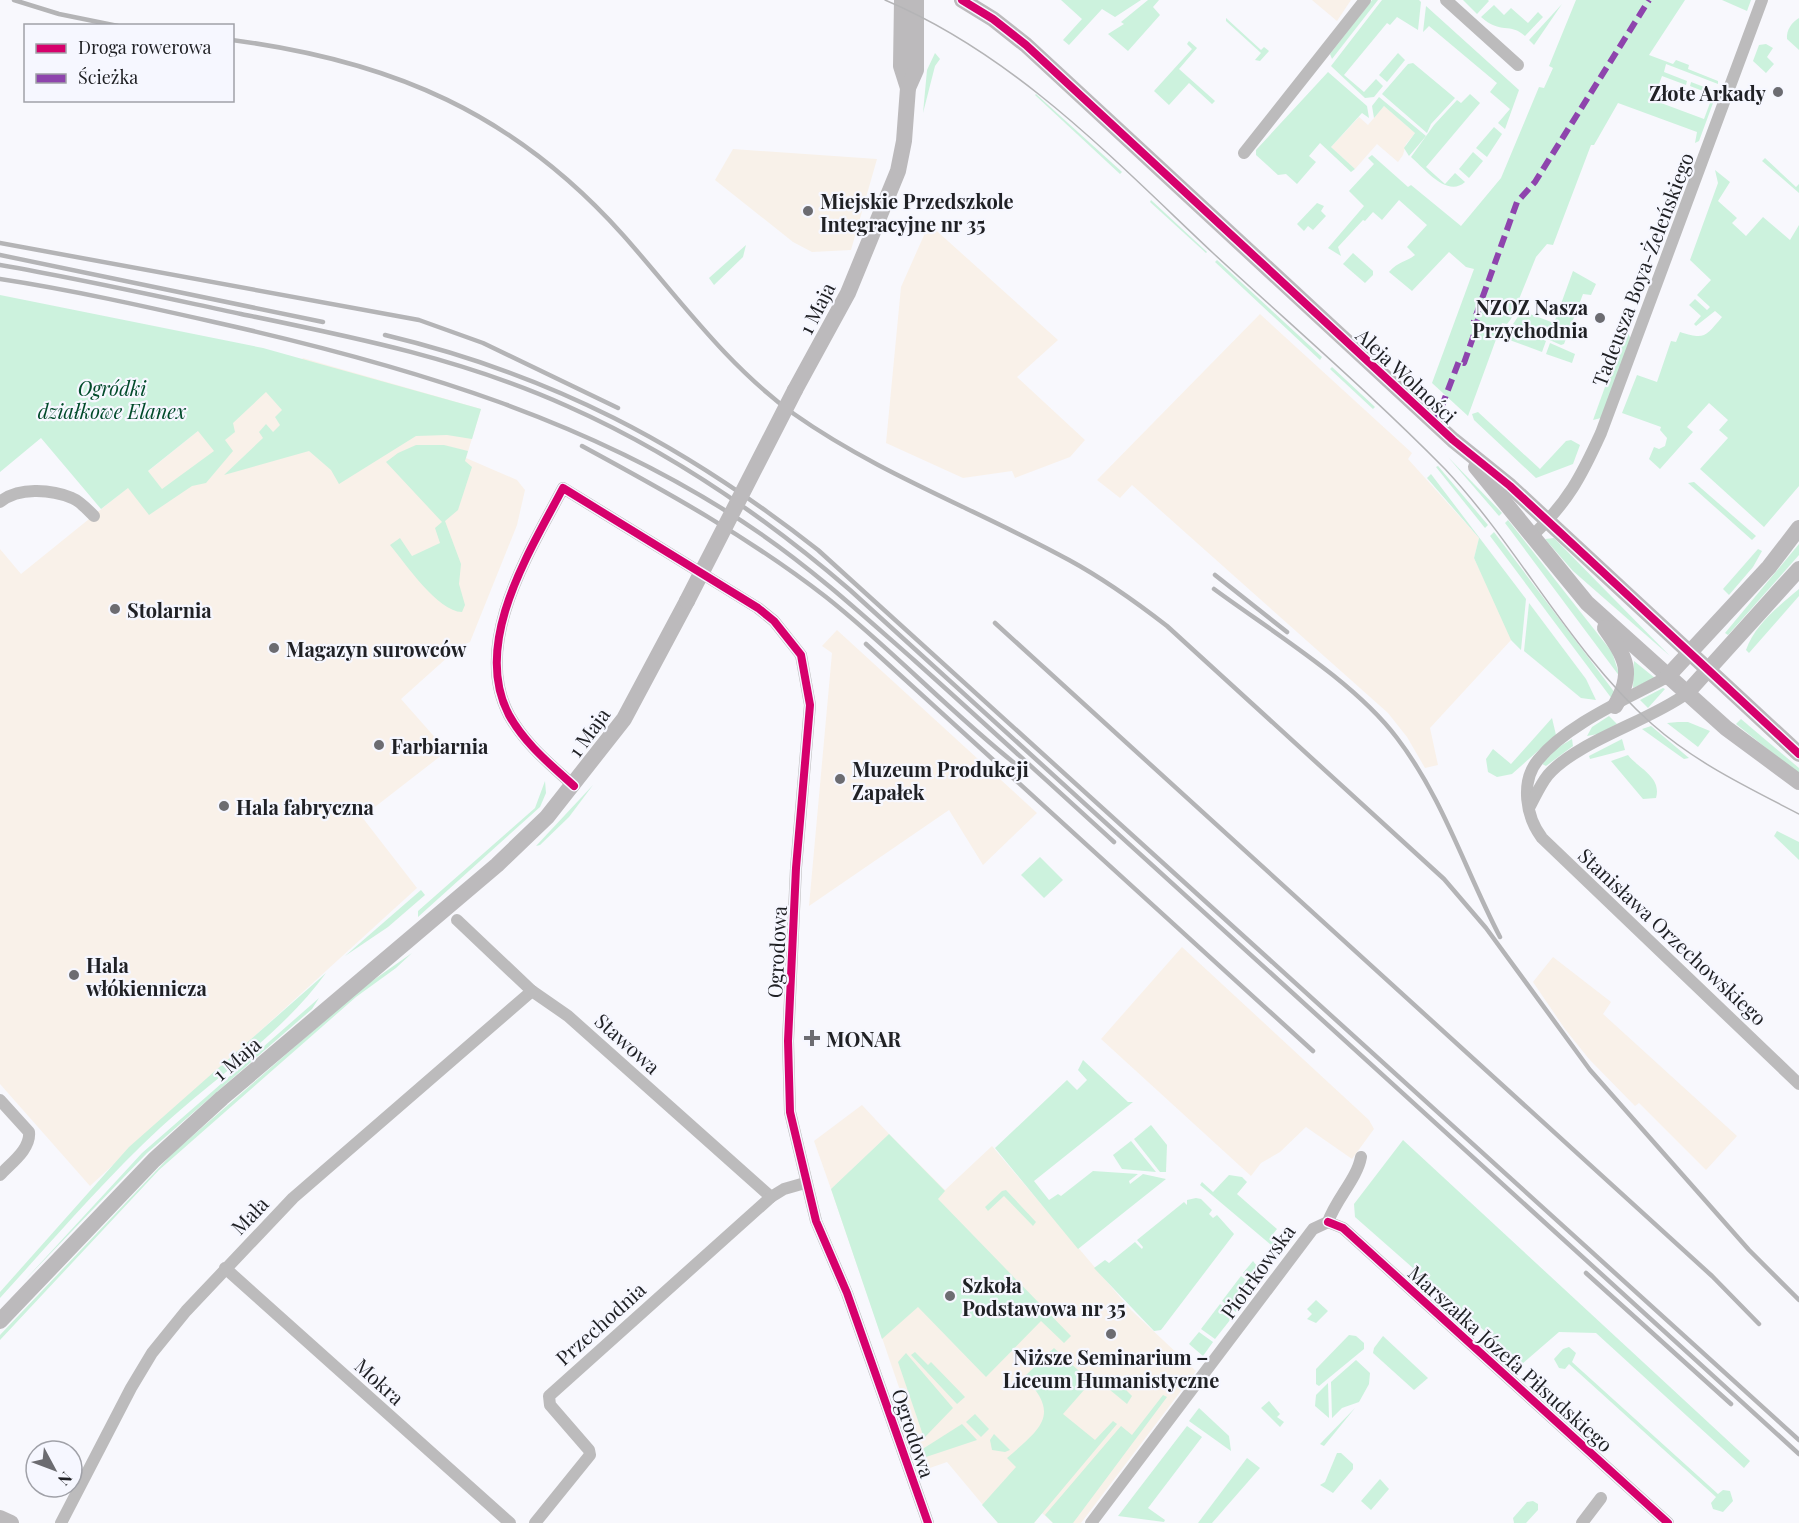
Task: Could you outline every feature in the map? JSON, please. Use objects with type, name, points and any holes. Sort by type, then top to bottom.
[{"type":"street","name":"Aleja Wolności","points":[[962,0],[993,19],[1054,71],[1456,443],[1510,486],[1799,754]]},
{"type":"street","name":"Aleja Wolności","points":[[978,0],[993,19]]},
{"type":"street","points":[[1244,153],[1365,0]]},
{"type":"street","points":[[1446,0],[1518,64]]},
{"type":"street","name":"Tadeusza Boya-Żeleńskiego","points":[[1532,536],[1548,521],[1579,482],[1608,415],[1762,0]]},
{"type":"street","name":"1 Maja","points":[[0,1321],[154,1160],[231,1090],[497,865],[547,817],[574,786],[624,719],[848,293],[889,196],[903,149],[908,88],[916,70],[915,2]]},
{"type":"street","name":"Aleja Wolności","points":[[1456,443],[1587,603],[1686,694],[1799,783]]},
{"type":"street","name":"Ogrodowa","points":[[574,786],[528,743],[509,715],[502,696],[498,658],[503,615],[533,544],[562,488],[758,608],[774,621],[801,655],[810,705],[796,868],[788,1041],[790,1112],[805,1183],[816,1221],[847,1293],[928,1523]]},
{"type":"street","points":[[0,502],[9,495],[22,492],[52,493],[74,498],[94,516]]},
{"type":"street","points":[[1527,812],[1531,773],[1538,759],[1560,740],[1667,677],[1691,654],[1769,567],[1799,528]]},
{"type":"street","points":[[1527,812],[1544,781],[1556,768],[1686,694],[1799,569]]},
{"type":"street","points":[[1587,603],[1614,642],[1627,667],[1627,681],[1615,706]]},
{"type":"street","name":"Stanisława Orzechowskiego","points":[[1527,812],[1542,838],[1799,1084]]},
{"type":"street","name":"Stawowa","points":[[457,920],[532,991],[568,1016],[771,1197]]},
{"type":"street","name":"Mała","points":[[61,1523],[131,1388],[152,1353],[186,1311],[293,1198],[532,991]]},
{"type":"street","points":[[0,1100],[29,1132],[29,1138],[26,1147],[0,1175]]},
{"type":"street","name":"Piotrkowska","points":[[1091,1523],[1313,1229],[1328,1222],[1336,1202],[1359,1167],[1361,1158]]},
{"type":"street","name":"Przechodnia","points":[[535,1523],[590,1455],[589,1450],[549,1405],[549,1396],[771,1197],[784,1189],[805,1183]]},
{"type":"street","name":"Marszałka Józefa Piłsudskiego","points":[[1328,1222],[1343,1228],[1668,1523]]},
{"type":"street","name":"Mokra","points":[[225,1268],[510,1523]]},
{"type":"street","points":[[1582,1523],[1601,1498]]},
{"type":"street","points":[[0,1518],[10,1523]]},
{"type":"shaded area","points":[[1312,0],[1351,0],[1337,21]]},
{"type":"shaded area","points":[[1384,106],[1415,133],[1406,144],[1398,162],[1377,144],[1355,169],[1331,147],[1359,117],[1368,125]]},
{"type":"shaded area","name":"Miejskie Przedszkole Integracyjne nr 35","points":[[733,149],[877,159],[851,250],[812,252],[793,242],[715,180]]},
{"type":"shaded area","points":[[929,224],[1058,340],[1017,377],[1085,440],[1070,457],[1015,478],[1012,471],[963,478],[886,443],[901,287]]},
{"type":"shaded area","points":[[1260,314],[1412,453],[1408,459],[1479,538],[1474,558],[1512,639],[1430,728],[1438,765],[1425,768],[1407,737],[1388,713],[1132,485],[1120,498],[1097,480]]},
{"type":"shaded area","points":[[303,358],[481,409],[466,458],[517,480],[525,490],[517,525],[470,642],[459,647],[401,699],[447,751],[362,817],[417,888],[90,1186],[0,1084],[0,549],[21,574],[214,418],[283,376]]},
{"type":"shaded area","points":[[837,630],[1037,813],[983,865],[949,810],[809,906],[832,653],[822,646]]},
{"type":"shaded area","points":[[1182,947],[1369,1120],[1374,1129],[1352,1159],[1306,1127],[1280,1152],[1261,1163],[1251,1176],[1101,1039]]},
{"type":"shaded area","points":[[1553,957],[1611,1002],[1603,1014],[1737,1136],[1706,1170],[1639,1103],[1635,1106],[1589,1059],[1565,1029],[1533,982]]},
{"type":"shaded area","points":[[862,1105],[889,1134],[831,1189],[814,1141]]},
{"type":"shaded area","points":[[889,1134],[945,1190],[992,1146],[1131,1310],[1196,1371],[1081,1523],[1053,1523],[1042,1513],[1034,1523],[998,1523],[947,1462],[927,1469],[831,1189]]},
{"type":"green space","points":[[1061,0],[1141,0],[1115,17],[1102,9],[1069,45],[1063,40],[1082,19]]},
{"type":"green space","points":[[1148,0],[1159,0],[1153,7],[1160,15],[1128,51],[1108,34],[1124,24],[1121,22]]},
{"type":"green space","points":[[1372,0],[1378,0],[1332,59],[1330,54]]},
{"type":"green space","points":[[1382,0],[1419,0],[1421,2],[1418,30],[1397,17],[1390,25],[1387,23],[1344,75],[1364,92],[1376,79],[1383,86],[1374,97],[1365,98],[1331,66]]},
{"type":"green space","points":[[1463,0],[1488,0],[1489,1],[1477,14]]},
{"type":"green space","points":[[1576,0],[1685,0],[1649,55],[1673,64],[1676,60],[1689,65],[1688,69],[1718,81],[1718,84],[1666,64],[1664,72],[1687,81],[1686,85],[1662,76],[1653,100],[1704,119],[1713,95],[1690,86],[1691,82],[1712,90],[1711,93],[1716,95],[1699,141],[1695,143],[1697,132],[1618,103],[1594,145],[1591,145],[1553,245],[1547,244],[1536,257],[1511,319],[1507,324],[1502,323],[1468,416],[1432,383],[1474,269],[1466,267],[1449,252],[1412,291],[1389,272],[1415,255],[1407,247],[1427,225],[1399,200],[1382,220],[1373,212],[1365,221],[1363,220],[1338,247],[1341,256],[1328,248],[1364,206],[1349,191],[1374,164],[1368,158],[1372,155],[1408,187],[1411,185],[1461,226],[1501,178],[1539,87],[1544,88],[1553,68],[1549,66]]},
{"type":"green space","points":[[1722,0],[1751,0],[1747,11]]},
{"type":"green space","points":[[1562,4],[1534,45],[1529,40]]},
{"type":"green space","points":[[1494,5],[1504,15],[1511,8],[1528,23],[1538,12],[1543,17],[1525,36],[1515,30],[1494,26],[1481,17]]},
{"type":"green space","points":[[1426,6],[1519,90],[1505,129],[1498,123],[1510,109],[1490,92],[1497,83],[1429,26],[1423,32]]},
{"type":"green space","points":[[1226,18],[1261,50],[1264,47],[1269,51],[1260,61],[1255,60],[1261,53],[1226,21]]},
{"type":"green space","points":[[1799,18],[1799,50],[1787,39],[1787,32]]},
{"type":"green space","points":[[1189,41],[1197,48],[1179,69],[1215,101],[1212,104],[1189,83],[1169,105],[1154,91],[1192,49],[1187,44]]},
{"type":"green space","points":[[1766,44],[1773,48],[1767,57],[1774,64],[1766,73],[1753,61],[1759,45]]},
{"type":"green space","points":[[935,53],[940,59],[935,66],[923,113],[927,70]]},
{"type":"green space","points":[[1398,53],[1405,60],[1387,82],[1379,75]]},
{"type":"green space","points":[[1413,63],[1455,98],[1431,124],[1427,133],[1382,94],[1408,64]]},
{"type":"green space","points":[[1328,72],[1367,106],[1369,118],[1362,113],[1331,147],[1355,169],[1351,172],[1320,143],[1309,156],[1316,162],[1297,184],[1286,174],[1278,175],[1256,155],[1256,150]]},
{"type":"green space","points":[[1036,94],[1122,172],[1120,174]]},
{"type":"green space","points":[[1470,94],[1480,103],[1426,167],[1445,184],[1455,173],[1465,182],[1451,187],[1436,180],[1411,157],[1434,125],[1457,100],[1461,103]]},
{"type":"green space","points":[[1379,97],[1426,136],[1409,156],[1404,148],[1415,133],[1384,106],[1374,118],[1372,106]]},
{"type":"green space","points":[[1494,127],[1502,134],[1487,157],[1476,148]]},
{"type":"green space","points":[[1473,152],[1483,161],[1469,178],[1459,169]]},
{"type":"green space","points":[[1765,158],[1796,187],[1799,184],[1799,193],[1762,161]]},
{"type":"green space","points":[[1715,170],[1730,182],[1718,201],[1737,218],[1732,223],[1746,236],[1763,217],[1790,240],[1799,225],[1799,486],[1764,527],[1700,469],[1728,438],[1719,430],[1728,420],[1709,403],[1687,427],[1693,432],[1660,469],[1649,459],[1654,447],[1659,449],[1665,446],[1667,438],[1660,430],[1661,427],[1622,413],[1637,375],[1657,382],[1671,341],[1676,342],[1680,332],[1695,336],[1704,335],[1722,317],[1715,311],[1696,326],[1694,324],[1701,316],[1689,305],[1695,299],[1707,310],[1710,307],[1697,295],[1711,280],[1690,260],[1718,183]]},
{"type":"green space","points":[[1151,200],[1207,252],[1150,202]]},
{"type":"green space","points":[[1317,203],[1324,206],[1321,211],[1326,216],[1313,230],[1308,226],[1304,231],[1297,224]]},
{"type":"green space","points":[[746,245],[743,257],[714,285],[709,278]]},
{"type":"green space","points":[[1353,253],[1373,271],[1373,275],[1365,283],[1343,264]]},
{"type":"green space","points":[[1217,260],[1322,357],[1320,360],[1215,262]]},
{"type":"green space","points":[[1573,271],[1596,284],[1591,295],[1583,294],[1564,344],[1561,345],[1513,324],[1522,311],[1554,323]]},
{"type":"green space","name":"Ogródki działkowe Elanex","points":[[0,295],[263,348],[481,409],[472,439],[447,435],[416,436],[339,484],[331,470],[309,451],[224,475],[263,438],[259,432],[266,424],[273,432],[280,425],[275,417],[282,410],[266,392],[233,423],[235,432],[225,440],[233,451],[206,483],[192,486],[149,515],[128,488],[101,509],[41,438],[0,472]],"holes":[[[198,431],[214,451],[162,489],[148,471]]]},
{"type":"green space","points":[[1512,327],[1546,341],[1542,352],[1504,338]]},
{"type":"green space","points":[[1626,329],[1631,339],[1601,418],[1593,420]]},
{"type":"green space","points":[[1550,343],[1575,354],[1572,363],[1546,354]]},
{"type":"green space","points":[[1332,367],[1375,407],[1373,409],[1330,369]]},
{"type":"green space","points":[[1478,412],[1540,469],[1566,441],[1571,440],[1580,445],[1573,464],[1536,478],[1474,420],[1472,414]]},
{"type":"green space","points":[[416,445],[444,445],[468,451],[465,461],[472,467],[458,510],[445,521],[461,564],[459,584],[465,605],[462,612],[453,610],[433,596],[390,545],[400,538],[412,556],[440,543],[435,528],[442,522],[386,462],[398,453]]},
{"type":"green space","points":[[1448,457],[1502,513],[1499,516]]},
{"type":"green space","points":[[1438,466],[1488,525],[1485,528],[1436,467]]},
{"type":"green space","points":[[1431,474],[1526,599],[1521,650],[1511,640],[1474,558],[1479,538],[1427,478]]},
{"type":"green space","points":[[1694,482],[1756,536],[1752,540],[1688,483]]},
{"type":"green space","points":[[1508,520],[1612,652],[1620,677],[1505,523]]},
{"type":"green space","points":[[1494,532],[1615,693],[1612,699],[1490,536]]},
{"type":"green space","points":[[1554,538],[1670,656],[1573,571],[1545,539]]},
{"type":"green space","points":[[1799,544],[1799,555],[1728,635],[1725,633]]},
{"type":"green space","points":[[1758,549],[1762,551],[1753,567],[1729,595],[1723,589]]},
{"type":"green space","points":[[1799,589],[1799,596],[1749,653],[1746,650],[1761,624]]},
{"type":"green space","points":[[1529,603],[1586,679],[1596,700],[1581,698],[1524,651]]},
{"type":"green space","points":[[1634,661],[1655,678],[1633,688]]},
{"type":"green space","points":[[1665,689],[1648,708],[1640,700]]},
{"type":"green space","points":[[1609,716],[1617,724],[1598,734],[1587,736],[1592,727]]},
{"type":"green space","points":[[1552,718],[1556,735],[1512,774],[1497,777],[1488,772],[1486,759],[1493,749],[1511,764]]},
{"type":"green space","points":[[1741,719],[1799,768],[1799,774],[1736,724]]},
{"type":"green space","points":[[1688,722],[1710,731],[1698,747],[1667,723]]},
{"type":"green space","points":[[1651,726],[1689,758],[1684,759],[1642,729]]},
{"type":"green space","points":[[1572,739],[1573,746],[1546,766],[1542,764],[1557,748]]},
{"type":"green space","points":[[1622,739],[1625,750],[1590,759],[1589,756]]},
{"type":"green space","points":[[1628,755],[1653,779],[1656,784],[1656,798],[1643,799],[1611,761]]},
{"type":"green space","points":[[545,781],[546,793],[540,807],[418,917],[418,911],[535,808]]},
{"type":"green space","points":[[593,785],[569,817],[540,845],[536,846]]},
{"type":"green space","points":[[1777,831],[1799,842],[1799,860],[1774,836]]},
{"type":"green space","points":[[1040,857],[1063,880],[1044,898],[1021,875]]},
{"type":"green space","points":[[421,890],[425,895],[388,927],[345,956]]},
{"type":"green space","points":[[412,953],[396,968],[356,997],[159,1170],[0,1340],[0,1335],[174,1152],[362,988]]},
{"type":"green space","points":[[326,973],[289,1016],[269,1035],[181,1109],[139,1148],[0,1298],[0,1292],[129,1147]]},
{"type":"green space","points":[[319,998],[312,1009],[147,1153],[23,1282],[142,1153]]},
{"type":"green space","points":[[1083,1060],[1128,1102],[1133,1102],[1034,1181],[1049,1200],[1058,1194],[1061,1196],[1093,1171],[1138,1174],[1129,1181],[1130,1184],[1143,1174],[1166,1179],[1078,1249],[995,1148],[1067,1080],[1077,1090],[1087,1080],[1078,1070]]},
{"type":"green space","points":[[1151,1125],[1167,1145],[1166,1172],[1160,1172],[1134,1139]]},
{"type":"green space","points":[[889,1134],[945,1191],[938,1199],[1071,1336],[1064,1343],[1041,1321],[986,1377],[918,1307],[882,1339],[831,1189]]},
{"type":"green space","points":[[1403,1140],[1750,1461],[1744,1468],[1596,1333],[1559,1332],[1522,1364],[1355,1217],[1354,1204]]},
{"type":"green space","points":[[1131,1141],[1156,1172],[1122,1169],[1113,1155]]},
{"type":"green space","points":[[1229,1175],[1242,1177],[1247,1182],[1237,1194],[1277,1229],[1273,1234],[1283,1243],[1277,1250],[1200,1185],[1202,1182],[1213,1192]]},
{"type":"green space","points":[[1006,1190],[1036,1222],[1033,1226],[1004,1196],[988,1211],[985,1207]]},
{"type":"green space","points":[[1201,1199],[1212,1210],[1209,1214],[1213,1218],[1217,1215],[1234,1234],[1161,1330],[1154,1331],[1094,1268],[1105,1260],[1109,1263],[1135,1242],[1142,1249],[1143,1247],[1137,1240],[1184,1202],[1187,1205],[1187,1200]]},
{"type":"green space","points":[[1253,1261],[1264,1275],[1257,1284],[1243,1273]]},
{"type":"green space","points":[[1241,1276],[1255,1287],[1236,1312],[1222,1301]]},
{"type":"green space","points":[[1316,1300],[1328,1311],[1316,1323],[1307,1319],[1312,1314],[1307,1309]]},
{"type":"green space","points":[[1220,1304],[1234,1315],[1215,1339],[1201,1329]]},
{"type":"green space","points":[[1199,1332],[1213,1342],[1203,1356],[1189,1344]]},
{"type":"green space","points":[[1349,1335],[1356,1336],[1364,1343],[1364,1349],[1319,1386],[1316,1384],[1316,1369]]},
{"type":"green space","points":[[1383,1336],[1428,1378],[1414,1390],[1373,1353]]},
{"type":"green space","points":[[1569,1347],[1576,1353],[1572,1362],[1718,1494],[1723,1490],[1730,1491],[1733,1501],[1723,1512],[1713,1509],[1711,1503],[1716,1497],[1569,1364],[1565,1369],[1559,1368],[1554,1359],[1563,1349]]},
{"type":"green space","points":[[1054,1348],[1091,1382],[1063,1414],[1095,1440],[1113,1421],[1117,1424],[1034,1523],[998,1523],[982,1505],[1016,1467],[1007,1458],[1037,1430],[1042,1421],[1044,1412],[1042,1402],[1036,1390],[1024,1377]]},
{"type":"green space","points":[[915,1352],[928,1365],[931,1362],[965,1397],[957,1404],[911,1355]]},
{"type":"green space","points":[[906,1353],[953,1408],[924,1438],[898,1362]]},
{"type":"green space","points":[[1356,1360],[1370,1373],[1369,1384],[1359,1402],[1342,1408],[1332,1418],[1331,1382]]},
{"type":"green space","points":[[1118,1382],[1132,1396],[1127,1404],[1110,1390]]},
{"type":"green space","points":[[1328,1383],[1329,1418],[1315,1406],[1316,1395]]},
{"type":"green space","points":[[1163,1395],[1167,1397],[1073,1523],[1053,1523],[1045,1515],[1121,1426],[1132,1435]]},
{"type":"green space","points":[[1269,1401],[1280,1414],[1277,1417],[1284,1422],[1280,1427],[1261,1408]]},
{"type":"green space","points":[[1199,1408],[1229,1436],[1231,1451],[1189,1421]]},
{"type":"green space","points":[[1355,1408],[1324,1446],[1320,1444]]},
{"type":"green space","points":[[975,1414],[989,1429],[981,1437],[966,1422]]},
{"type":"green space","points":[[962,1424],[977,1440],[923,1458],[921,1450]]},
{"type":"green space","points":[[1187,1426],[1202,1437],[1148,1508],[1165,1520],[1164,1522],[1118,1516]]},
{"type":"green space","points":[[994,1434],[1010,1450],[1005,1452],[992,1450],[990,1440]]},
{"type":"green space","points":[[1337,1453],[1341,1453],[1353,1464],[1353,1469],[1333,1493],[1320,1485],[1325,1482]]},
{"type":"green space","points":[[1247,1458],[1260,1468],[1212,1523],[1198,1523]]},
{"type":"green space","points":[[1380,1479],[1389,1489],[1371,1510],[1361,1501]]},
{"type":"green space","points":[[1533,1501],[1538,1504],[1538,1510],[1526,1523],[1514,1523],[1513,1518],[1527,1502]]},
{"type":"tram line","points":[[885,0],[977,49],[1019,79],[1099,146],[1360,387],[1445,469],[1497,532],[1596,665],[1652,724],[1686,751],[1741,784],[1799,814]]},
{"type":"railway","points":[[14,0],[59,14],[108,24]]},
{"type":"railway","points":[[234,40],[290,49],[345,62],[397,79],[447,100],[494,125],[538,156],[581,192],[623,235],[746,374],[794,414],[860,455],[1082,567],[1120,591],[1167,626],[1444,879],[1486,928],[1590,1070],[1749,1250],[1799,1300]]},
{"type":"railway","points":[[0,243],[419,320],[483,343],[618,408]]},
{"type":"railway","points":[[0,255],[323,322]]},
{"type":"railway","points":[[0,265],[325,331],[448,362],[488,375],[528,389],[605,424],[680,465],[750,511],[850,590],[1799,1454]]},
{"type":"railway","points":[[0,279],[161,310],[358,357],[498,402],[634,459],[699,494],[761,534],[840,595],[1114,842]]},
{"type":"railway","points":[[385,335],[446,351],[504,371],[614,418],[717,477],[818,550],[1799,1440]]},
{"type":"railway","points":[[582,446],[738,535],[797,575],[851,617],[969,725],[1018,766]]},
{"type":"railway","points":[[1215,575],[1287,632]]},
{"type":"railway","points":[[1214,589],[1336,677],[1359,697],[1397,738],[1428,785],[1441,810],[1500,937]]},
{"type":"railway","points":[[995,623],[1712,1276],[1759,1324]]},
{"type":"railway","points":[[866,644],[1313,1051]]},
{"type":"railway","points":[[1586,1273],[1731,1404]]},
{"type":"marked path","points":[[1435,424],[1459,361],[1464,363],[1478,323],[1474,321],[1517,202],[1535,182],[1649,0]]},
{"type":"cycle path","points":[[962,0],[993,19],[1026,45],[1453,440],[1510,486],[1799,754]]},
{"type":"cycle path","points":[[574,786],[547,762],[515,725],[499,687],[497,658],[501,628],[509,598],[535,540],[563,488],[758,608],[774,621],[801,655],[810,705],[796,868],[788,1041],[790,1112],[816,1221],[847,1293],[928,1523]]},
{"type":"cycle path","points":[[1328,1222],[1343,1228],[1668,1523]]},
{"type":"place","name":"Złote Arkady","points":[[1778,92]]},
{"type":"place","name":"Miejskie Przedszkole Integracyjne nr 35","points":[[808,211]]},
{"type":"place","name":"NZOZ Nasza Przychodnia","points":[[1600,318]]},
{"type":"place","name":"Stolarnia","points":[[115,609]]},
{"type":"place","name":"Magazyn surowców","points":[[274,648]]},
{"type":"place","name":"Farbiarnia","points":[[379,745]]},
{"type":"place","name":"Muzeum Produkcji Zapałek","points":[[840,779]]},
{"type":"place","name":"Hala fabryczna","points":[[224,806]]},
{"type":"place","name":"Hala włókiennicza","points":[[74,975]]},
{"type":"place","name":"MONAR","points":[[812,1038]]},
{"type":"place","name":"Szkoła Podstawowa nr 35","points":[[950,1296]]},
{"type":"place","name":"Niższe Seminarium – Liceum Humanistyczne","points":[[1111,1334]]}]
